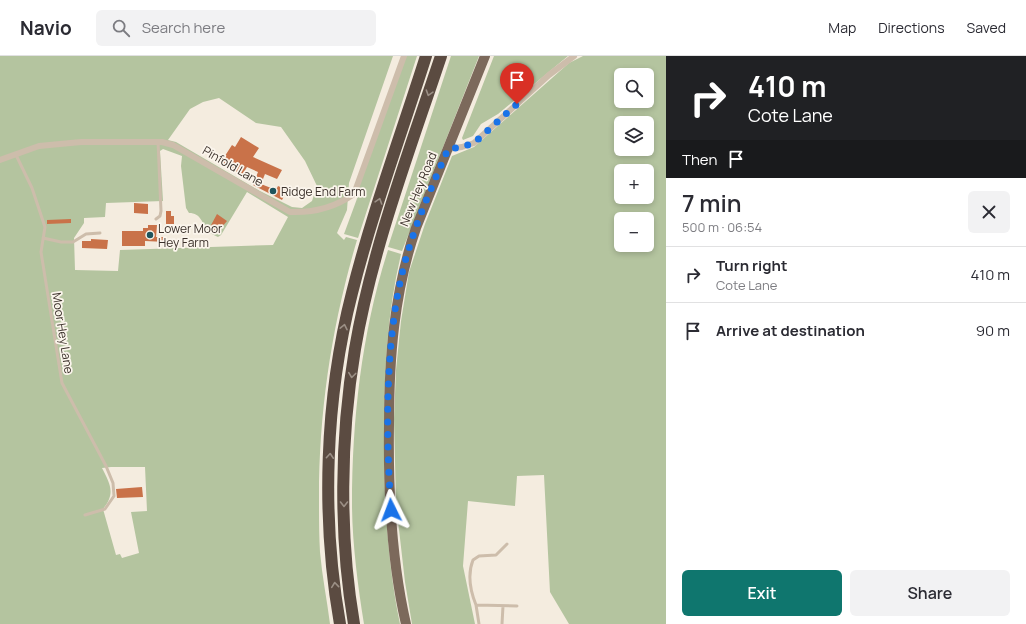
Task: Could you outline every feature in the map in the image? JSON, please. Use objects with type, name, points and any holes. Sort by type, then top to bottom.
[{"type":"highway","points":[[340,624],[330,535],[329,474],[333,405],[340,346],[363,252],[426,56]]},
{"type":"highway","points":[[354,624],[343,530],[348,410],[355,350],[381,239],[441,56]]},
{"type":"main road","name":"New Hey Road","points":[[406,624],[394,554],[389,476],[389,408],[394,325],[401,277],[411,241],[485,56]]},
{"type":"street","name":"Pinfold Lane","points":[[0,160],[40,146],[81,142],[158,141],[174,145],[290,212],[302,212],[329,208],[341,203],[354,194],[404,56]]},
{"type":"street","points":[[448,149],[474,143],[549,75],[574,56]]},
{"type":"lane","points":[[156,219],[160,216],[161,211],[158,141]]},
{"type":"lane","name":"Moor Hey Lane","points":[[16,154],[32,188],[45,227],[41,252],[62,382],[106,466],[113,483],[114,496],[105,510],[85,514]]},
{"type":"lane","points":[[43,238],[61,242],[73,242],[86,234],[100,234]]},
{"type":"lane","points":[[479,624],[469,577],[473,560],[479,556],[496,555],[507,544]]},
{"type":"lane","points":[[476,605],[517,606]]},
{"type":"lane","points":[[502,624],[503,606]]},
{"type":"green space","points":[[0,56],[393,56],[349,183],[347,210],[337,233],[344,240],[346,237],[357,240],[348,272],[334,335],[324,400],[321,432],[319,497],[320,545],[330,624],[0,624]],"holes":[[[219,98],[256,123],[281,127],[305,161],[317,186],[312,201],[302,208],[292,207],[260,191],[176,142],[168,140],[190,109],[203,102]],[[163,149],[182,156],[181,166],[186,208],[189,213],[193,213],[199,217],[207,230],[213,235],[218,237],[221,235],[247,192],[288,217],[273,245],[120,250],[118,271],[75,270],[74,238],[84,223],[84,218],[105,217],[106,203],[163,201],[160,151]],[[145,467],[147,511],[131,512],[139,553],[122,558],[120,554],[116,555],[103,509],[111,493],[102,468]]]},
{"type":"green space","points":[[406,56],[417,56],[358,238],[344,234],[358,196],[357,192]]},
{"type":"green space","points":[[451,56],[479,56],[402,251],[388,247]]},
{"type":"green space","points":[[494,56],[568,56],[498,114],[481,124],[473,136],[463,140],[462,138]]},
{"type":"green space","points":[[583,56],[666,56],[666,624],[569,624],[550,592],[544,475],[517,476],[515,506],[468,501],[463,566],[475,624],[412,624],[405,582],[396,503],[394,419],[396,370],[401,321],[409,272],[425,224],[452,156],[474,147],[569,63]]},
{"type":"green space","points":[[388,250],[401,254],[389,321],[384,434],[389,553],[400,624],[364,624],[353,533],[352,472],[354,440],[360,376],[365,344],[371,312]]},
{"type":"building","points":[[241,137],[259,148],[253,157],[282,170],[277,179],[265,174],[261,184],[276,190],[278,186],[287,190],[282,200],[253,185],[258,172],[247,167],[242,175],[221,162],[232,145],[235,147]]},
{"type":"building","points":[[134,203],[148,204],[148,214],[134,213]]},
{"type":"building","points":[[166,211],[171,211],[171,216],[174,216],[174,224],[166,224]]},
{"type":"building","points":[[217,214],[227,221],[221,228],[220,227],[214,231],[210,227]]},
{"type":"building","points":[[71,219],[71,223],[47,224],[47,220]]},
{"type":"building","points":[[148,225],[157,225],[156,237],[166,237],[166,242],[145,241],[145,246],[122,246],[122,231],[143,231],[143,228],[148,228]]},
{"type":"building","points":[[91,239],[108,240],[107,249],[82,248],[82,241],[91,241]]},
{"type":"building","points":[[142,487],[143,497],[117,498],[116,489]]},
{"type":"place","name":"Ridge End Farm","points":[[273,191]]},
{"type":"place","name":"Lower Moor Hey Farm","points":[[150,235]]},
{"type":"route","points":[[391,510],[388,437],[390,378],[397,301],[401,277],[411,241],[448,149],[474,143],[517,104]]}]
